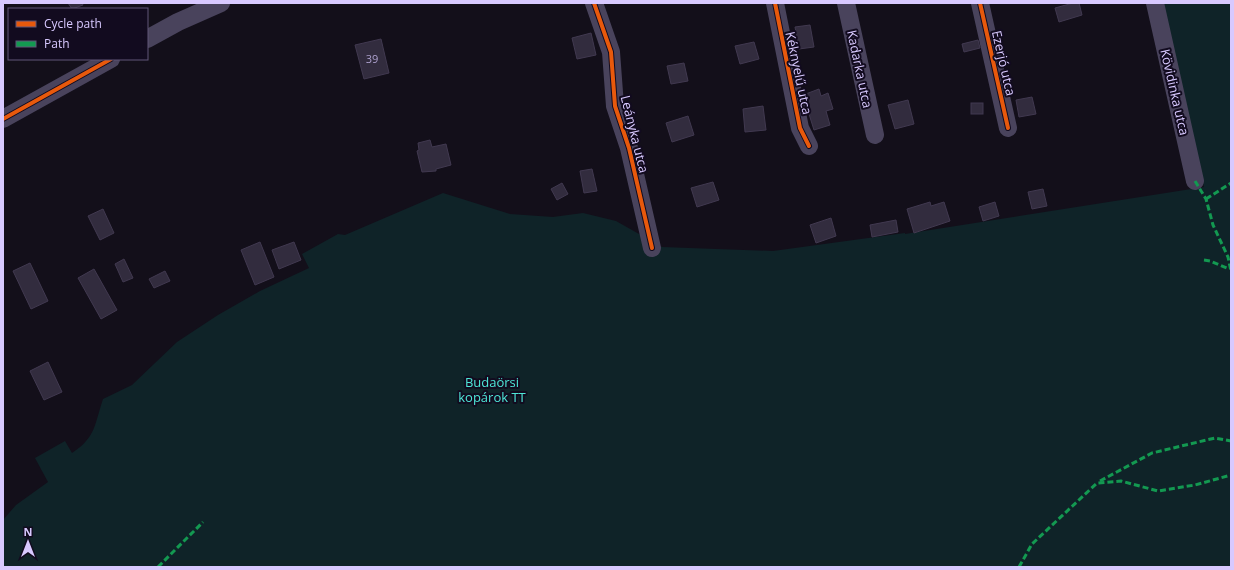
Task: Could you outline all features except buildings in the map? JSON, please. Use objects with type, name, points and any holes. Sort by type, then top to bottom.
[{"type":"street","points":[[148,38],[178,22],[220,3]]},
{"type":"street","name":"Leányka utca","points":[[594,3],[611,52],[616,106],[629,148],[652,248]]},
{"type":"street","name":"Kéknyelű utca","points":[[775,3],[800,128],[809,146]]},
{"type":"street","name":"Kadarka utca","points":[[846,3],[874,135]]},
{"type":"street","name":"Ezerjó utca","points":[[980,3],[1008,128]]},
{"type":"street","name":"Kövidinka utca","points":[[1155,3],[1195,181]]},
{"type":"street","points":[[3,119],[109,60]]},
{"type":"green space","name":"Budaörsi kopárok TT","points":[[1160,3],[1231,3],[1231,567],[3,567],[3,520],[16,505],[48,482],[35,458],[65,441],[72,453],[86,442],[96,424],[103,399],[132,385],[177,342],[218,315],[260,291],[309,268],[302,254],[338,234],[345,235],[443,193],[510,214],[553,217],[583,213],[616,221],[662,247],[773,251],[905,234],[1204,187]]},
{"type":"marked path","points":[[1195,181],[1206,199],[1213,225],[1228,257],[1231,271]]},
{"type":"marked path","points":[[1206,199],[1231,183]]},
{"type":"marked path","points":[[1204,260],[1229,269]]},
{"type":"marked path","points":[[1100,481],[1152,453],[1215,438],[1231,441]]},
{"type":"marked path","points":[[1019,567],[1032,544],[1097,483],[1121,481],[1158,491],[1195,485],[1231,475]]},
{"type":"marked path","points":[[158,567],[203,522]]},
{"type":"cycle path","points":[[594,3],[611,52],[615,106],[629,148],[652,248]]},
{"type":"cycle path","points":[[775,3],[800,128],[809,146]]},
{"type":"cycle path","points":[[980,3],[1008,128]]},
{"type":"cycle path","points":[[3,119],[109,60]]}]
